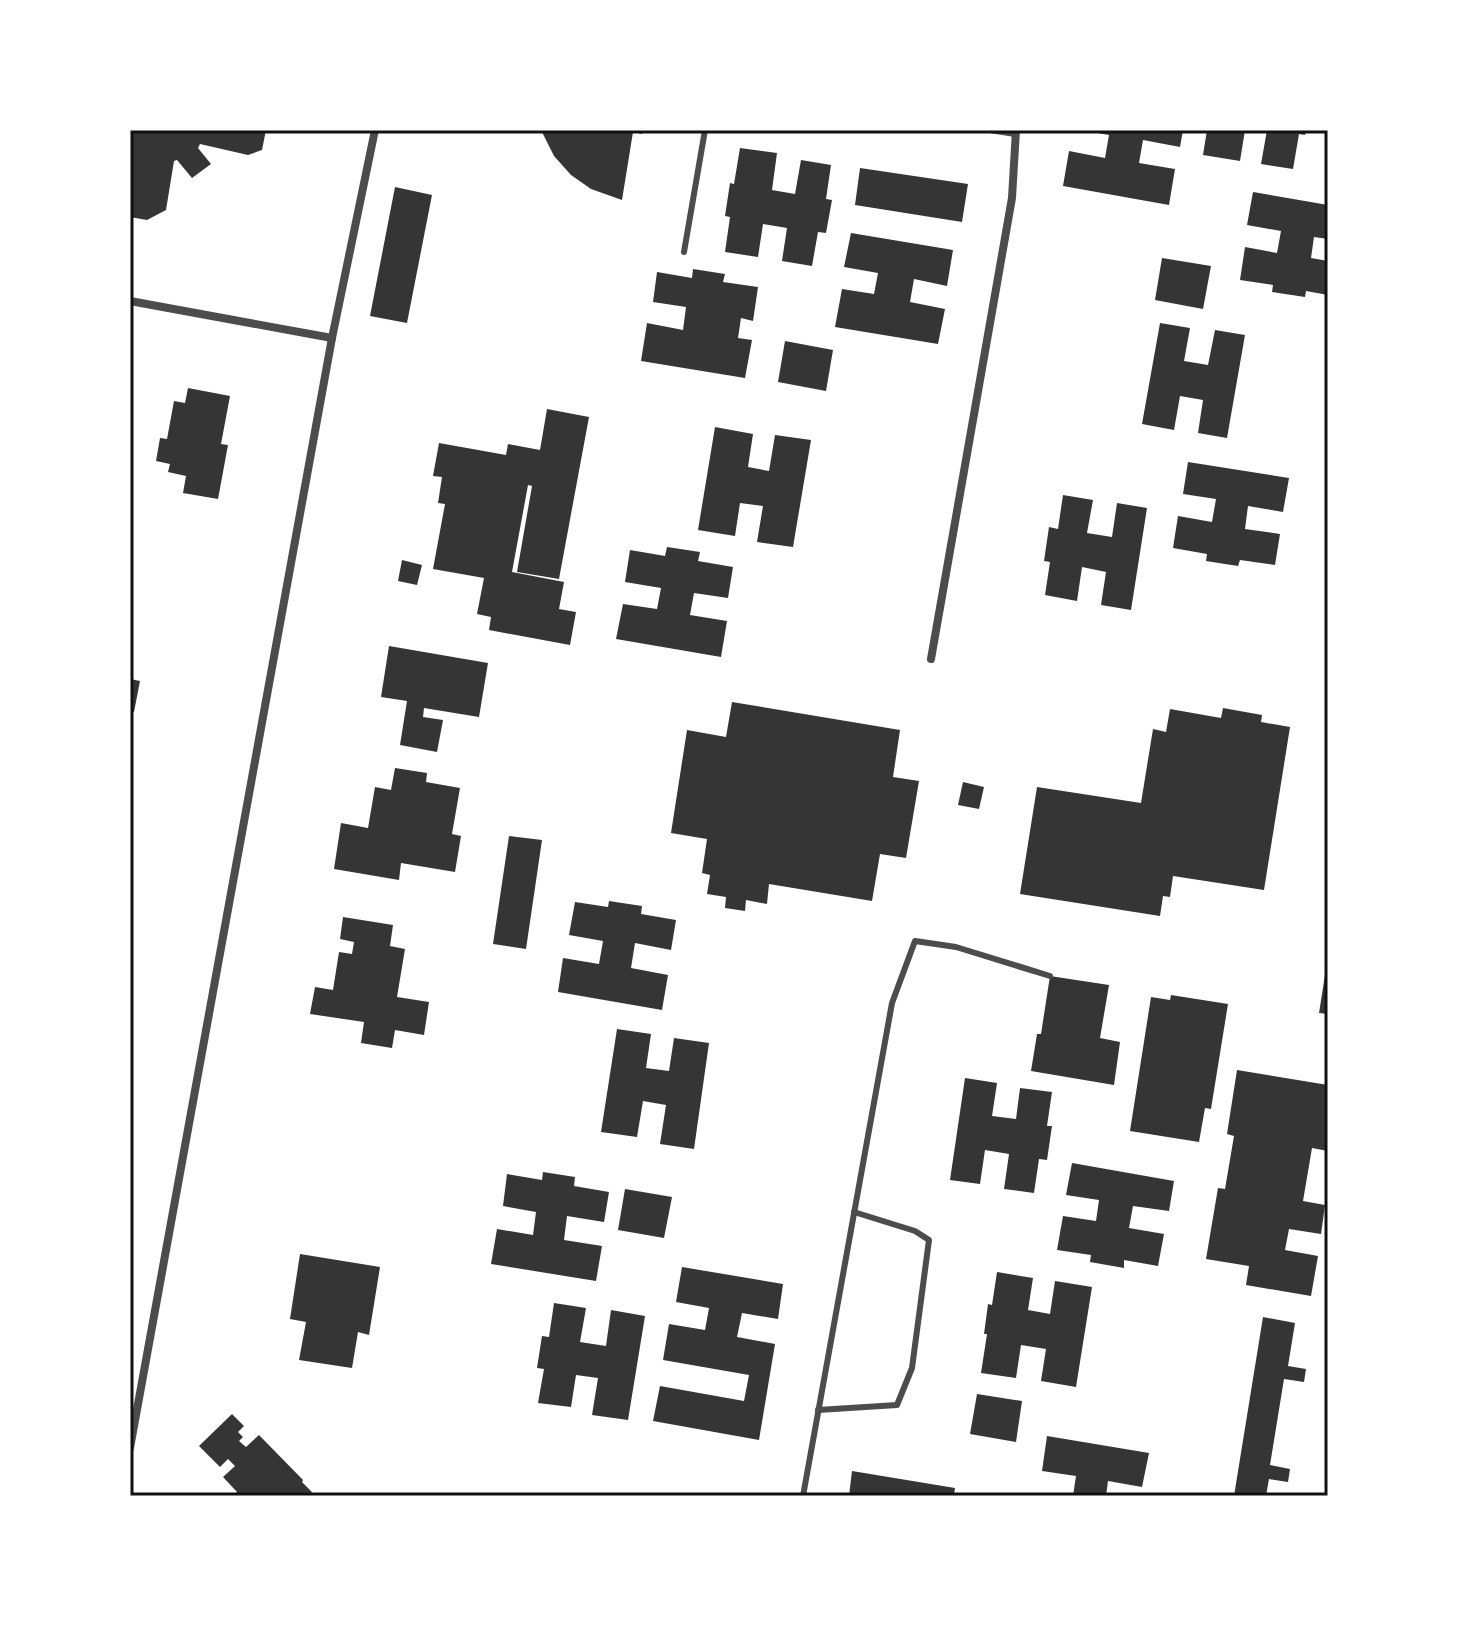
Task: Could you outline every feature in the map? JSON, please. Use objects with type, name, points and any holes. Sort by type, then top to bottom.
[{"type":"street","points":[[130,1448],[332,338],[375,130]]},
{"type":"street","points":[[931,659],[1012,198],[1016,132]]},
{"type":"street","points":[[130,301],[332,338]]},
{"type":"lane","points":[[684,252],[705,130]]},
{"type":"lane","points":[[990,130],[1016,132]]},
{"type":"lane","points":[[803,1496],[892,1003],[915,941],[956,947],[1050,976]]},
{"type":"lane","points":[[818,1410],[897,1405],[912,1368],[929,1240],[915,1231],[854,1212]]},
{"type":"building","points":[[131,130],[266,130],[262,150],[248,155],[200,144],[198,148],[211,164],[192,178],[177,160],[174,161],[166,210],[147,220],[130,217]]},
{"type":"building","points":[[541,130],[643,130],[642,134],[633,132],[622,200],[591,189],[571,175],[554,156]]},
{"type":"building","points":[[1092,130],[1183,130],[1180,147],[1143,140],[1139,163],[1175,169],[1169,205],[1063,186],[1069,151],[1105,158],[1109,135]]},
{"type":"building","points":[[1207,130],[1245,130],[1240,161],[1203,155]]},
{"type":"building","points":[[1267,130],[1306,130],[1305,135],[1299,134],[1293,169],[1261,164]]},
{"type":"building","points":[[740,148],[777,153],[772,190],[795,194],[801,160],[831,165],[826,199],[832,200],[826,233],[818,232],[812,266],[782,261],[787,228],[763,224],[758,257],[725,252],[730,217],[725,216]]},
{"type":"building","points":[[860,168],[968,184],[962,222],[855,205]]},
{"type":"building","points":[[395,187],[432,195],[407,323],[370,316]]},
{"type":"building","points":[[1253,192],[1328,205],[1328,239],[1314,237],[1311,258],[1328,261],[1328,295],[1306,291],[1305,297],[1272,292],[1273,285],[1240,280],[1245,247],[1277,253],[1281,231],[1247,225]]},
{"type":"building","points":[[851,233],[953,250],[947,286],[914,279],[910,302],[945,309],[938,344],[835,327],[842,289],[874,294],[878,273],[844,267]]},
{"type":"building","points":[[1162,258],[1211,266],[1203,309],[1155,300]]},
{"type":"building","points":[[693,269],[725,274],[723,282],[758,287],[753,321],[741,318],[738,338],[752,340],[745,378],[641,361],[647,323],[683,330],[686,307],[653,302],[657,272],[692,278]]},
{"type":"building","points":[[1160,323],[1190,328],[1184,361],[1208,365],[1215,330],[1245,335],[1227,438],[1198,433],[1203,400],[1180,396],[1174,430],[1142,424]]},
{"type":"building","points":[[785,341],[833,350],[826,391],[778,382]]},
{"type":"building","points":[[188,388],[230,396],[221,444],[228,445],[218,499],[183,493],[186,476],[168,472],[170,464],[156,461],[160,438],[167,439],[174,401],[185,403]]},
{"type":"building","points":[[547,409],[589,417],[559,579],[517,572],[532,486],[528,485],[512,572],[564,582],[559,609],[576,612],[570,645],[489,630],[491,617],[477,614],[484,578],[433,569],[445,504],[438,503],[442,477],[433,476],[439,443],[506,455],[508,444],[540,450]]},
{"type":"building","points":[[715,427],[753,434],[748,467],[769,471],[775,435],[811,440],[793,547],[757,542],[763,506],[740,503],[735,536],[698,530]]},
{"type":"building","points":[[1188,462],[1289,478],[1283,512],[1248,506],[1245,529],[1280,534],[1275,565],[1240,560],[1238,566],[1206,561],[1207,554],[1173,548],[1178,516],[1212,522],[1216,499],[1183,494]]},
{"type":"building","points":[[1063,495],[1093,500],[1087,533],[1112,537],[1117,503],[1147,508],[1131,610],[1101,605],[1106,572],[1082,567],[1077,601],[1045,595],[1050,562],[1044,561],[1049,527],[1058,529]]},
{"type":"building","points":[[667,547],[700,552],[698,561],[733,567],[728,598],[694,593],[690,615],[727,621],[721,657],[616,639],[623,604],[657,609],[661,588],[625,582],[630,550],[665,556]]},
{"type":"building","points":[[402,560],[422,565],[417,585],[398,581]]},
{"type":"building","points":[[389,646],[488,663],[479,717],[424,708],[423,717],[443,720],[437,752],[400,745],[407,701],[381,697]]},
{"type":"building","points":[[130,679],[140,681],[134,712],[130,711]]},
{"type":"building","points":[[732,702],[900,730],[893,777],[919,781],[906,858],[880,854],[872,901],[769,884],[767,904],[746,900],[745,911],[725,908],[726,897],[707,894],[710,875],[702,873],[707,839],[671,833],[687,730],[726,737]]},
{"type":"building","points":[[1223,708],[1262,715],[1261,722],[1290,727],[1264,890],[1173,876],[1170,897],[1163,896],[1160,916],[1020,894],[1037,787],[1141,803],[1153,729],[1166,732],[1170,709],[1221,718]]},
{"type":"building","points":[[395,768],[427,773],[426,782],[460,788],[452,834],[461,836],[455,872],[401,863],[399,880],[334,869],[341,823],[368,828],[375,787],[391,790]]},
{"type":"building","points":[[963,782],[984,787],[979,809],[958,805]]},
{"type":"building","points":[[509,836],[542,840],[526,949],[493,944]]},
{"type":"building","points":[[609,901],[642,906],[641,914],[676,920],[671,950],[635,943],[631,968],[668,975],[662,1010],[558,992],[563,958],[599,964],[603,941],[569,935],[575,902],[608,907]]},
{"type":"building","points":[[343,917],[393,925],[390,946],[405,949],[397,997],[429,1002],[424,1035],[395,1030],[392,1048],[361,1043],[364,1022],[310,1014],[315,987],[333,990],[339,952],[352,954],[354,942],[340,939]]},
{"type":"building","points":[[1325,975],[1328,975],[1328,1014],[1319,1013]]},
{"type":"building","points":[[1050,976],[1109,985],[1100,1038],[1120,1042],[1114,1085],[1031,1071],[1037,1034],[1041,1034]]},
{"type":"building","points":[[1171,995],[1228,1004],[1211,1109],[1205,1108],[1199,1142],[1130,1131],[1151,997],[1170,1000]]},
{"type":"building","points":[[617,1029],[651,1034],[646,1068],[669,1071],[674,1038],[709,1043],[694,1149],[660,1144],[666,1105],[643,1101],[637,1137],[601,1132]]},
{"type":"building","points":[[1237,1070],[1328,1085],[1328,1151],[1312,1148],[1303,1201],[1325,1205],[1321,1234],[1289,1229],[1285,1250],[1318,1256],[1311,1296],[1246,1285],[1249,1266],[1206,1259],[1218,1188],[1225,1189],[1234,1136],[1227,1134]]},
{"type":"building","points":[[965,1078],[997,1083],[992,1116],[1016,1119],[1020,1088],[1052,1092],[1047,1126],[1052,1126],[1047,1160],[1039,1159],[1034,1193],[1004,1189],[1009,1154],[985,1150],[980,1184],[950,1180]]},
{"type":"building","points":[[1072,1163],[1174,1181],[1169,1211],[1133,1206],[1129,1228],[1164,1234],[1158,1266],[1124,1260],[1124,1268],[1090,1262],[1091,1255],[1057,1250],[1063,1216],[1096,1221],[1099,1200],[1066,1195]]},
{"type":"building","points":[[543,1172],[575,1177],[574,1186],[609,1192],[604,1222],[567,1216],[564,1240],[602,1246],[596,1281],[491,1264],[497,1229],[533,1235],[536,1212],[503,1206],[507,1174],[542,1180]]},
{"type":"building","points":[[625,1189],[672,1197],[664,1238],[618,1230]]},
{"type":"building","points":[[300,1254],[380,1267],[369,1335],[358,1332],[352,1368],[299,1360],[306,1322],[290,1319]]},
{"type":"building","points":[[682,1267],[783,1284],[778,1319],[742,1313],[737,1337],[775,1344],[759,1440],[653,1421],[660,1386],[744,1401],[749,1375],[663,1360],[669,1324],[705,1330],[709,1308],[676,1302]]},
{"type":"building","points":[[997,1272],[1033,1278],[1028,1310],[1050,1314],[1055,1281],[1092,1287],[1076,1387],[1041,1381],[1046,1349],[1021,1345],[1016,1378],[981,1373],[988,1304],[992,1305]]},
{"type":"building","points":[[554,1303],[586,1308],[580,1342],[606,1346],[611,1310],[645,1316],[628,1420],[592,1415],[598,1378],[576,1375],[571,1407],[538,1403],[544,1369],[537,1368],[542,1336],[549,1337]]},
{"type":"building","points":[[1263,1317],[1295,1323],[1288,1366],[1306,1369],[1304,1382],[1284,1379],[1270,1465],[1290,1469],[1288,1482],[1269,1479],[1266,1496],[1234,1496]]},
{"type":"building","points":[[977,1394],[1022,1401],[1016,1442],[970,1434]]},
{"type":"building","points":[[232,1414],[244,1426],[238,1432],[243,1437],[239,1441],[246,1447],[259,1435],[303,1480],[312,1492],[308,1496],[233,1496],[237,1492],[223,1477],[235,1466],[228,1459],[220,1467],[199,1446]]},
{"type":"building","points":[[1047,1436],[1149,1453],[1142,1487],[1108,1481],[1106,1496],[1073,1496],[1076,1476],[1042,1471]]},
{"type":"building","points":[[852,1471],[955,1488],[954,1495],[849,1496]]}]
